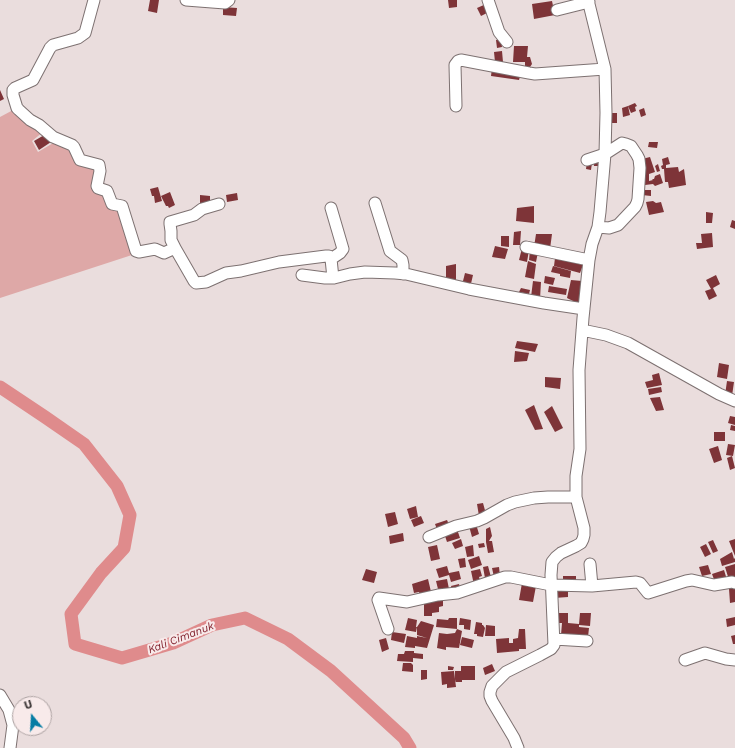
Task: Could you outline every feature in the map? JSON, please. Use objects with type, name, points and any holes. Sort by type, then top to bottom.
[{"type":"street","points":[[94,0],[85,34],[78,38],[53,45],[32,80],[13,90],[17,108],[53,137],[72,145],[80,160],[99,165],[100,171],[97,186],[98,188],[108,191],[112,204],[122,206],[136,251],[139,252],[154,249],[164,253],[175,248]]},
{"type":"street","points":[[186,0],[225,3],[229,0]]},
{"type":"street","points":[[488,0],[499,32],[507,42]]},
{"type":"street","points":[[518,748],[514,738],[492,701],[490,692],[492,686],[506,672],[551,649],[554,646],[551,585],[552,562],[561,553],[580,543],[584,535],[584,528],[576,497],[576,476],[580,449],[579,370],[589,260],[592,244],[598,227],[606,154],[605,69],[589,1],[557,10]]},
{"type":"street","points":[[456,106],[454,65],[458,61],[540,74],[605,69]]},
{"type":"street","points":[[587,160],[606,154],[622,143],[631,146],[639,159],[640,168],[638,199],[635,207],[618,226],[609,228],[598,227]]},
{"type":"street","points":[[375,203],[390,251],[402,260],[403,274]]},
{"type":"street","points":[[219,204],[202,209],[194,215],[170,222],[171,240],[196,283],[206,282],[226,273],[279,262],[326,256],[329,256],[331,259],[333,278]]},
{"type":"street","points":[[331,208],[342,250],[331,259]]},
{"type":"street","points":[[526,247],[589,260]]},
{"type":"street","points":[[302,275],[333,278],[365,272],[403,274],[469,289],[584,309]]},
{"type":"street","points":[[582,330],[606,335],[628,343],[735,401]]},
{"type":"street","points":[[429,537],[456,526],[477,521],[515,502],[534,498],[576,497]]},
{"type":"street","points":[[590,564],[592,586]]},
{"type":"street","points":[[388,629],[378,600],[379,598],[407,602],[438,595],[457,593],[505,577],[551,585],[592,586],[636,582],[640,583],[648,593],[692,580],[714,585],[732,582],[735,583]]},
{"type":"street","points":[[554,639],[588,641]]},
{"type":"street","points":[[685,660],[705,653],[735,660]]},
{"type":"street","points":[[0,696],[8,710],[13,725],[10,748]]},
{"type":"shaded area","points":[[15,109],[43,132],[32,141],[38,152],[55,142],[71,148],[97,167],[106,193],[120,208],[135,254],[0,298],[0,117]]},
{"type":"building","points":[[150,0],[159,0],[157,13],[148,11]]},
{"type":"building","points":[[448,0],[457,0],[457,7],[449,8]]},
{"type":"building","points":[[552,1],[555,15],[534,19],[532,4]]},
{"type":"building","points":[[486,4],[489,12],[481,16],[477,8]]},
{"type":"building","points":[[223,7],[237,8],[236,16],[223,15]]},
{"type":"building","points":[[501,39],[502,47],[497,48],[496,40]]},
{"type":"building","points":[[514,46],[528,46],[527,57],[530,57],[532,64],[530,67],[525,67],[525,62],[513,62]]},
{"type":"building","points":[[502,51],[503,62],[495,62],[494,52]]},
{"type":"building","points":[[492,68],[521,73],[519,80],[491,76]]},
{"type":"building","points":[[0,90],[4,99],[0,101]]},
{"type":"building","points":[[635,103],[637,106],[635,107],[636,111],[631,113],[628,106]]},
{"type":"building","points":[[628,106],[630,115],[623,117],[622,108]]},
{"type":"building","points":[[644,108],[646,115],[641,117],[639,110]]},
{"type":"building","points":[[607,113],[617,113],[617,123],[607,123]]},
{"type":"building","points":[[46,134],[51,142],[39,150],[34,141]]},
{"type":"building","points":[[649,142],[658,142],[657,148],[648,147]]},
{"type":"building","points":[[650,157],[655,172],[649,174],[649,181],[653,180],[652,179],[654,179],[655,176],[660,174],[663,183],[655,186],[653,184],[645,185],[644,175],[646,174],[642,159]]},
{"type":"building","points":[[668,157],[670,164],[666,165],[666,168],[678,167],[679,172],[684,169],[686,185],[669,188],[668,182],[665,182],[664,169],[662,169],[661,166],[663,165],[662,159]]},
{"type":"building","points":[[593,160],[599,160],[599,166],[594,166]]},
{"type":"building","points":[[587,162],[592,163],[591,170],[586,169]]},
{"type":"building","points":[[658,164],[660,171],[657,172],[655,166]]},
{"type":"building","points":[[158,187],[162,201],[155,203],[154,196],[152,196],[150,189]]},
{"type":"building","points":[[642,190],[651,190],[651,196],[642,195]]},
{"type":"building","points":[[170,192],[175,205],[169,208],[166,206],[161,196]]},
{"type":"building","points":[[237,193],[238,200],[227,202],[226,195]]},
{"type":"building","points":[[200,195],[210,196],[210,203],[200,203]]},
{"type":"building","points":[[653,201],[656,203],[661,202],[664,212],[649,215],[646,202]]},
{"type":"building","points":[[534,206],[534,223],[516,221],[517,208]]},
{"type":"building","points":[[706,212],[713,213],[712,223],[706,223]]},
{"type":"building","points":[[732,220],[735,221],[735,229],[730,227]]},
{"type":"building","points":[[521,231],[520,245],[513,245],[514,232]]},
{"type":"building","points":[[712,233],[713,247],[697,249],[696,243],[702,243],[701,234]]},
{"type":"building","points":[[536,234],[552,234],[550,249],[534,247]]},
{"type":"building","points":[[501,236],[509,236],[509,247],[501,246]]},
{"type":"building","points":[[495,246],[508,249],[505,259],[492,257]]},
{"type":"building","points":[[522,248],[529,250],[527,262],[519,260]]},
{"type":"building","points":[[530,250],[538,252],[536,262],[529,260]]},
{"type":"building","points":[[555,258],[583,265],[580,273],[554,266]]},
{"type":"building","points":[[528,261],[536,264],[534,279],[525,277]]},
{"type":"building","points":[[456,264],[456,282],[446,279],[446,266]]},
{"type":"building","points":[[553,266],[571,271],[570,278],[551,272]]},
{"type":"building","points":[[465,273],[473,275],[470,288],[462,285]]},
{"type":"building","points":[[716,275],[720,284],[713,288],[717,296],[709,300],[705,291],[711,289],[706,280]]},
{"type":"building","points":[[545,276],[555,278],[553,285],[544,283]]},
{"type":"building","points":[[571,280],[582,281],[579,304],[567,298]]},
{"type":"building","points":[[533,281],[541,282],[540,299],[531,297]]},
{"type":"building","points":[[549,286],[567,289],[566,295],[548,292]]},
{"type":"building","points":[[521,288],[530,290],[529,294],[519,292]]},
{"type":"building","points":[[517,341],[538,344],[535,352],[515,348]]},
{"type":"building","points":[[515,351],[529,353],[527,361],[514,362]]},
{"type":"building","points":[[719,363],[729,365],[727,379],[717,377]]},
{"type":"building","points":[[659,373],[662,385],[647,388],[645,382],[653,380],[652,375]]},
{"type":"building","points":[[545,377],[561,378],[560,389],[545,387]]},
{"type":"building","points":[[727,381],[734,382],[732,396],[725,395]]},
{"type":"building","points":[[661,387],[662,392],[649,395],[648,389]]},
{"type":"building","points":[[660,397],[664,410],[656,411],[650,398]]},
{"type":"building","points":[[534,405],[543,429],[535,430],[525,410]]},
{"type":"building","points":[[552,406],[563,428],[555,432],[544,412]]},
{"type":"building","points":[[730,416],[735,417],[735,425],[728,423]]},
{"type":"building","points":[[731,425],[735,426],[735,431],[730,430]]},
{"type":"building","points":[[714,432],[725,432],[725,441],[714,441]]},
{"type":"building","points":[[728,444],[735,445],[733,456],[726,455]]},
{"type":"building","points":[[718,446],[722,460],[714,463],[709,449]]},
{"type":"building","points":[[732,456],[735,468],[730,470],[727,458]]},
{"type":"building","points":[[483,503],[486,514],[479,516],[477,504]]},
{"type":"building","points":[[416,506],[418,517],[410,519],[407,509]]},
{"type":"building","points":[[395,512],[398,524],[388,527],[385,514]]},
{"type":"building","points":[[421,516],[424,523],[414,527],[411,520]]},
{"type":"building","points":[[447,520],[450,527],[438,532],[435,524]]},
{"type":"building","points":[[476,524],[479,534],[472,537],[469,526]]},
{"type":"building","points":[[490,527],[492,536],[489,541],[492,541],[494,552],[488,553],[486,529]]},
{"type":"building","points":[[457,529],[460,538],[447,542],[444,533]]},
{"type":"building","points":[[403,533],[404,541],[390,544],[389,536]]},
{"type":"building","points":[[461,539],[463,546],[455,549],[452,543]]},
{"type":"building","points":[[735,539],[735,556],[729,541]]},
{"type":"building","points":[[713,540],[718,551],[713,553],[708,542]]},
{"type":"building","points":[[484,543],[485,547],[479,548],[478,544]]},
{"type":"building","points":[[706,544],[711,554],[705,557],[700,547]]},
{"type":"building","points":[[437,545],[440,559],[431,561],[428,547]]},
{"type":"building","points":[[473,545],[474,556],[467,557],[465,547]]},
{"type":"building","points":[[732,552],[735,562],[722,566],[720,559]]},
{"type":"building","points":[[479,556],[482,565],[471,569],[468,560]]},
{"type":"building","points":[[465,558],[466,567],[460,568],[458,559]]},
{"type":"building","points":[[735,564],[735,578],[729,580],[725,567]]},
{"type":"building","points":[[708,565],[711,574],[702,576],[699,567]]},
{"type":"building","points":[[447,566],[449,573],[459,571],[461,579],[451,582],[449,575],[439,578],[436,569]]},
{"type":"building","points":[[488,566],[491,577],[485,578],[483,567]]},
{"type":"building","points":[[499,567],[500,576],[494,577],[492,568]]},
{"type":"building","points":[[366,569],[377,572],[374,583],[362,580]]},
{"type":"building","points":[[480,569],[482,576],[479,577],[481,583],[474,585],[471,571]]},
{"type":"building","points":[[724,570],[728,583],[715,582],[712,574]]},
{"type":"building","points":[[563,576],[576,576],[576,584],[563,583]]},
{"type":"building","points":[[428,579],[432,596],[421,599],[419,592],[414,593],[412,584]]},
{"type":"building","points":[[447,579],[450,594],[439,593],[436,581]]},
{"type":"building","points":[[522,583],[536,586],[533,602],[519,600]]},
{"type":"building","points":[[459,584],[461,591],[453,593],[451,586]]},
{"type":"building","points":[[554,589],[568,589],[568,597],[554,598]]},
{"type":"building","points":[[729,589],[735,589],[735,602],[730,603]]},
{"type":"building","points":[[443,598],[443,606],[439,607],[439,612],[432,613],[432,616],[424,616],[424,601]]},
{"type":"building","points":[[555,613],[568,613],[568,623],[579,624],[580,613],[591,613],[590,626],[579,625],[579,627],[589,628],[588,637],[561,635],[562,623],[555,623]]},
{"type":"building","points":[[735,617],[735,625],[727,627],[726,619]]},
{"type":"building","points":[[408,618],[417,620],[416,632],[405,630]]},
{"type":"building","points":[[449,618],[457,618],[457,629],[436,627],[437,619],[448,620]]},
{"type":"building","points":[[460,618],[471,620],[470,630],[464,629],[464,625],[459,625]]},
{"type":"building","points":[[421,621],[434,625],[427,648],[415,646],[415,648],[405,647],[407,636],[427,638],[417,635],[417,627]]},
{"type":"building","points":[[476,622],[482,623],[485,628],[483,637],[474,634]]},
{"type":"building","points":[[486,625],[495,626],[495,636],[485,636]]},
{"type":"building","points":[[457,629],[462,631],[459,648],[446,647],[446,650],[437,648],[439,633],[455,633]]},
{"type":"building","points":[[519,629],[525,629],[526,649],[497,653],[496,639],[509,638],[509,643],[513,643],[513,639],[518,638]]},
{"type":"building","points":[[392,632],[406,634],[404,643],[391,640]]},
{"type":"building","points":[[735,635],[735,644],[733,644],[731,636]]},
{"type":"building","points":[[462,637],[474,640],[472,648],[460,645]]},
{"type":"building","points":[[386,638],[389,649],[382,652],[379,640]]},
{"type":"building","points":[[405,651],[414,651],[414,653],[423,654],[423,659],[413,658],[413,662],[397,661],[398,654],[404,654]]},
{"type":"building","points":[[403,663],[411,663],[413,665],[413,672],[402,671]]},
{"type":"building","points":[[492,664],[495,671],[485,675],[483,668]]},
{"type":"building","points":[[448,666],[454,667],[453,670],[448,670]]},
{"type":"building","points":[[461,666],[475,666],[475,680],[462,680],[462,682],[455,682],[455,671],[461,671]]},
{"type":"building","points":[[421,670],[427,670],[427,679],[421,680]]},
{"type":"building","points":[[454,671],[456,687],[447,688],[447,684],[442,685],[441,672]]},
{"type":"waterway","name":"Kali Cimanuk","points":[[0,387],[84,444],[117,486],[130,515],[124,548],[101,573],[71,614],[75,644],[122,658],[173,643],[212,625],[245,618],[288,639],[331,671],[404,738],[410,748]]}]
